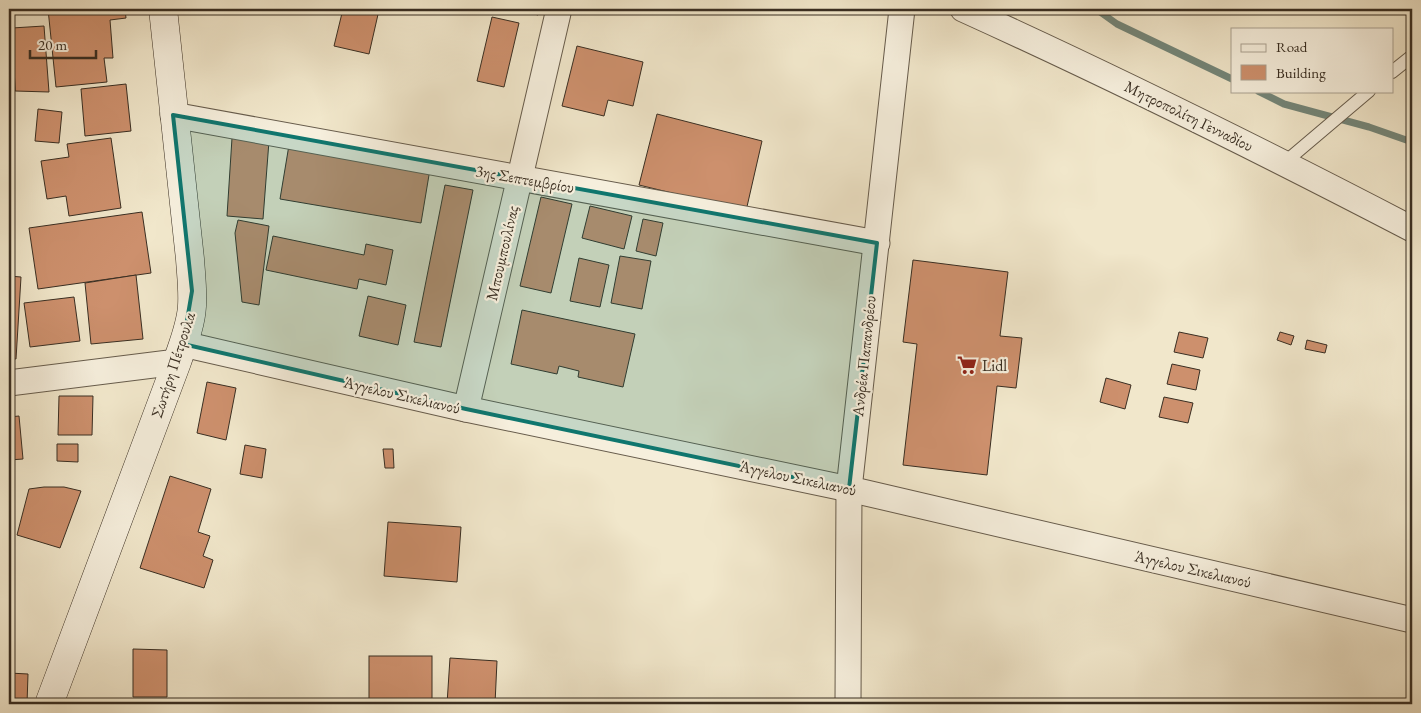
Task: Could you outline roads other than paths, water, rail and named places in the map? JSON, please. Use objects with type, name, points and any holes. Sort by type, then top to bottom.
[{"type":"street","name":"Σωτήρη Πέτρουλα","points":[[49,704],[180,353],[192,307],[192,291],[163,9]]},
{"type":"street","name":"Μπουμπουλίνας","points":[[466,410],[558,9]]},
{"type":"street","name":"Ανδρέα Παπανδρέου","points":[[848,704],[849,489],[902,9]]},
{"type":"street","name":"Μητροπολίτη Γενναδίου","points":[[963,9],[1098,72],[1284,163],[1412,229]]},
{"type":"street","name":"3ης Σεπτεμβρίου","points":[[173,115],[877,243]]},
{"type":"street","name":"Άγγελου Σικελιανού","points":[[9,383],[180,353],[849,489],[1412,620]]},
{"type":"lane","points":[[1394,70],[1412,56]]},
{"type":"lane","points":[[1284,163],[1368,92]]},
{"type":"waterway","points":[[1096,9],[1117,24],[1231,79]]},
{"type":"waterway","points":[[1260,92],[1284,104],[1369,127],[1412,142]]},
{"type":"place","name":"Lidl","points":[[967,365]]}]
